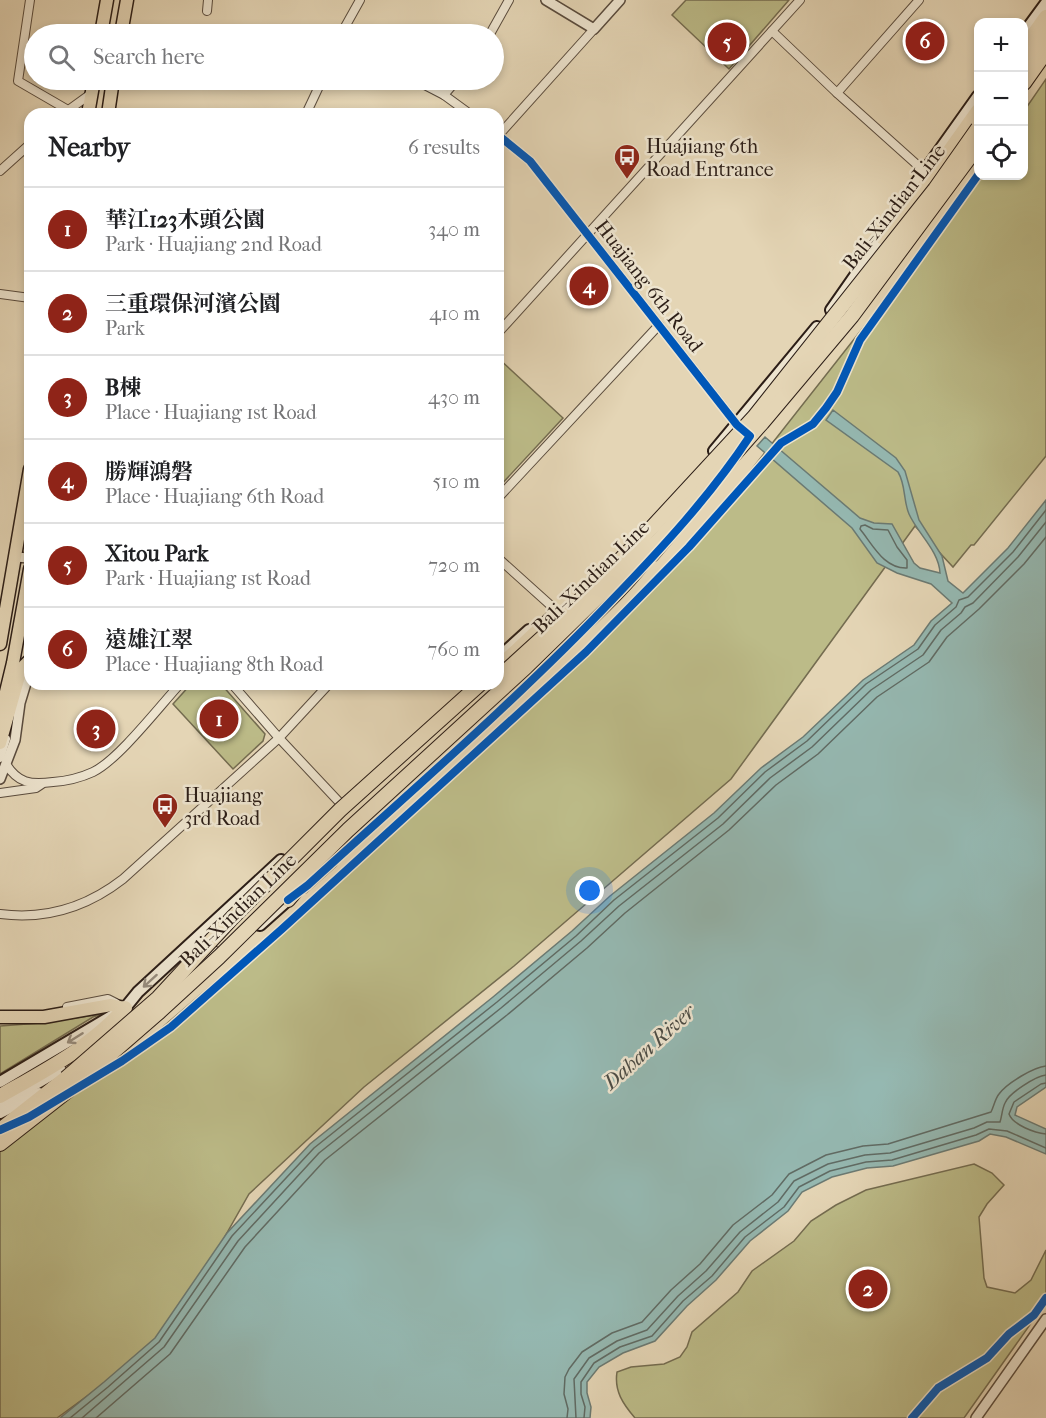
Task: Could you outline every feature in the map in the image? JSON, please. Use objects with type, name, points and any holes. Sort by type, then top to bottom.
[{"type":"highway","points":[[1028,41],[1046,17]]},
{"type":"highway","points":[[1028,60],[1046,35]]},
{"type":"highway","points":[[1028,78],[1046,54]]},
{"type":"highway","points":[[882,237],[907,211],[974,117]]},
{"type":"highway","name":"Bali-Xindian Line","points":[[504,672],[542,638],[644,536],[754,417],[935,189],[974,135]]},
{"type":"highway","name":"Bali-Xindian Line","points":[[504,687],[657,542],[762,423],[852,316],[974,152]]},
{"type":"highway","points":[[288,900],[303,882],[591,618],[644,563],[657,542]]},
{"type":"highway","points":[[504,662],[557,613]]},
{"type":"highway","points":[[158,998],[232,918],[340,810],[473,690]]},
{"type":"highway","name":"Bali-Xindian Line","points":[[56,1073],[158,998],[365,799],[483,690]]},
{"type":"highway","name":"Bali-Xindian Line","points":[[56,1073],[158,1013],[219,957],[348,830],[501,690]]},
{"type":"highway","points":[[0,1130],[83,1046],[125,1008]]},
{"type":"highway","points":[[0,1103],[76,1062]]},
{"type":"highway","points":[[0,1096],[56,1073]]},
{"type":"highway","points":[[0,1144],[56,1073]]},
{"type":"main road","points":[[103,24],[107,0]]},
{"type":"main road","points":[[123,24],[127,0]]},
{"type":"main road","points":[[1028,26],[1046,3]]},
{"type":"main road","points":[[89,108],[92,90]]},
{"type":"main road","points":[[109,108],[112,90]]},
{"type":"main road","points":[[504,671],[539,639],[557,613],[674,497],[737,424],[839,299],[882,237],[899,207],[974,102]]},
{"type":"main road","points":[[504,680],[641,548],[800,386],[868,300],[893,251],[974,136]]},
{"type":"main road","points":[[839,299],[893,251]]},
{"type":"main road","points":[[0,644],[24,504]]},
{"type":"main road","points":[[0,717],[13,663],[24,598]]},
{"type":"main road","points":[[504,653],[539,621],[557,613]]},
{"type":"main road","points":[[0,743],[21,669],[24,666]]},
{"type":"main road","points":[[0,1082],[125,1008],[138,992],[321,825],[340,803],[463,690]]},
{"type":"main road","points":[[321,825],[337,815],[369,787],[382,781],[483,690]]},
{"type":"main road","points":[[0,1113],[31,1098],[64,1077],[76,1062],[103,1046],[137,1020],[216,954],[494,690]]},
{"type":"main road","points":[[137,1020],[161,1011],[288,900]]},
{"type":"main road","points":[[0,1015],[44,1017],[111,1005],[125,1008],[137,1020]]},
{"type":"street","points":[[26,24],[30,0]]},
{"type":"street","points":[[207,11],[208,0]]},
{"type":"street","points":[[347,24],[360,0]]},
{"type":"street","points":[[496,24],[509,0]]},
{"type":"street","points":[[546,0],[594,29]]},
{"type":"street","points":[[504,129],[620,0]]},
{"type":"street","points":[[504,326],[800,0]]},
{"type":"street","points":[[837,93],[920,0]]},
{"type":"street","points":[[772,31],[924,171]]},
{"type":"street","points":[[24,37],[18,81],[24,85]]},
{"type":"street","points":[[32,90],[60,108]]},
{"type":"street","points":[[309,108],[317,90]]},
{"type":"street","points":[[434,90],[462,108]]},
{"type":"street","points":[[444,95],[448,90]]},
{"type":"street","points":[[71,108],[92,93]]},
{"type":"street","name":"Huajiang 6th Road","points":[[504,141],[530,161],[737,424],[750,436]]},
{"type":"street","points":[[0,171],[24,149]]},
{"type":"street","points":[[868,300],[974,153]]},
{"type":"street","points":[[0,294],[24,297]]},
{"type":"street","points":[[504,492],[659,325]]},
{"type":"street","points":[[288,900],[308,885],[580,633],[662,548],[729,467],[750,436]]},
{"type":"street","points":[[15,557],[24,558]]},
{"type":"street","points":[[504,564],[557,613]]},
{"type":"street","points":[[0,778],[3,761],[15,740],[24,689]]},
{"type":"street","points":[[3,761],[17,778],[42,784],[73,780],[94,772],[109,762],[175,690]]},
{"type":"street","points":[[237,690],[340,803]]},
{"type":"street","points":[[0,914],[16,916],[48,914],[79,905],[104,894],[279,738],[323,690]]},
{"type":"street","points":[[0,794],[36,788],[42,784]]},
{"type":"street","points":[[0,1015],[45,1011],[108,999],[125,1008]]},
{"type":"street","points":[[0,1022],[45,1020],[125,1008]]},
{"type":"street","points":[[0,1091],[56,1073]]},
{"type":"street","points":[[976,1418],[1046,1319]]},
{"type":"shaded area","points":[[686,0],[789,0],[729,69],[672,15]]},
{"type":"shaded area","points":[[1046,79],[1046,456],[974,545],[971,545],[953,567],[915,526],[731,779],[514,966],[364,1087],[249,1194],[168,1337],[57,1418],[0,1418],[0,1129],[107,1075],[412,813],[674,568],[940,230],[975,180],[1028,180],[1028,105]]},
{"type":"shaded area","points":[[504,364],[563,418],[504,482]]},
{"type":"shaded area","points":[[186,690],[226,690],[265,734],[263,741],[233,769],[173,704]]},
{"type":"shaded area","points":[[102,1014],[93,1017],[0,1074],[0,1026],[41,1023]]},
{"type":"shaded area","points":[[974,1164],[992,1173],[1004,1185],[979,1217],[984,1278],[987,1287],[1015,1293],[1031,1280],[1046,1250],[1046,1302],[964,1418],[635,1418],[627,1408],[618,1391],[617,1372],[631,1367],[664,1364],[680,1357],[687,1347],[692,1332],[738,1292],[752,1271],[794,1241],[811,1221],[866,1190]]},
{"type":"water","name":"Dahan River","points":[[833,410],[896,458],[905,471],[919,520],[942,556],[948,581],[963,593],[1008,548],[1046,500],[1046,1087],[1017,1107],[1015,1115],[1046,1129],[1046,1154],[1006,1137],[990,1134],[979,1141],[893,1166],[867,1168],[832,1177],[802,1192],[788,1211],[750,1241],[716,1280],[687,1306],[655,1341],[623,1353],[599,1367],[587,1382],[591,1407],[590,1418],[60,1418],[155,1338],[227,1233],[310,1144],[493,997],[610,896],[714,813],[761,768],[803,737],[863,680],[914,645],[931,621],[952,603],[931,584],[897,573],[877,563],[852,528],[757,446],[765,437],[860,518],[874,523],[892,524],[914,563],[920,568],[940,573],[936,557],[909,514],[898,472],[826,420]]},
{"type":"cycle path","points":[[288,900],[308,885],[463,745],[577,636],[685,520],[750,436],[737,425],[530,161],[504,140]]},
{"type":"cycle path","points":[[0,1130],[29,1117],[122,1061],[171,1027],[586,652],[689,547],[781,443],[813,424],[837,392],[860,340],[974,180]]},
{"type":"cycle path","points":[[912,1418],[938,1388],[987,1358],[1009,1334],[1034,1315],[1046,1298]]},
{"type":"place","name":"遠雄江翠","points":[[925,41]]},
{"type":"place","name":"Xitou Park","points":[[727,42]]},
{"type":"place","name":"Huajiang 6th Road Entrance","points":[[627,180]]},
{"type":"place","name":"勝輝鴻磐","points":[[589,286]]},
{"type":"place","name":"華江123木頭公園","points":[[219,719]]},
{"type":"place","name":"B棟","points":[[96,729]]},
{"type":"place","name":"Huajiang 3rd Road","points":[[165,829]]},
{"type":"place","name":"三重環保河濱公園","points":[[868,1289]]}]
